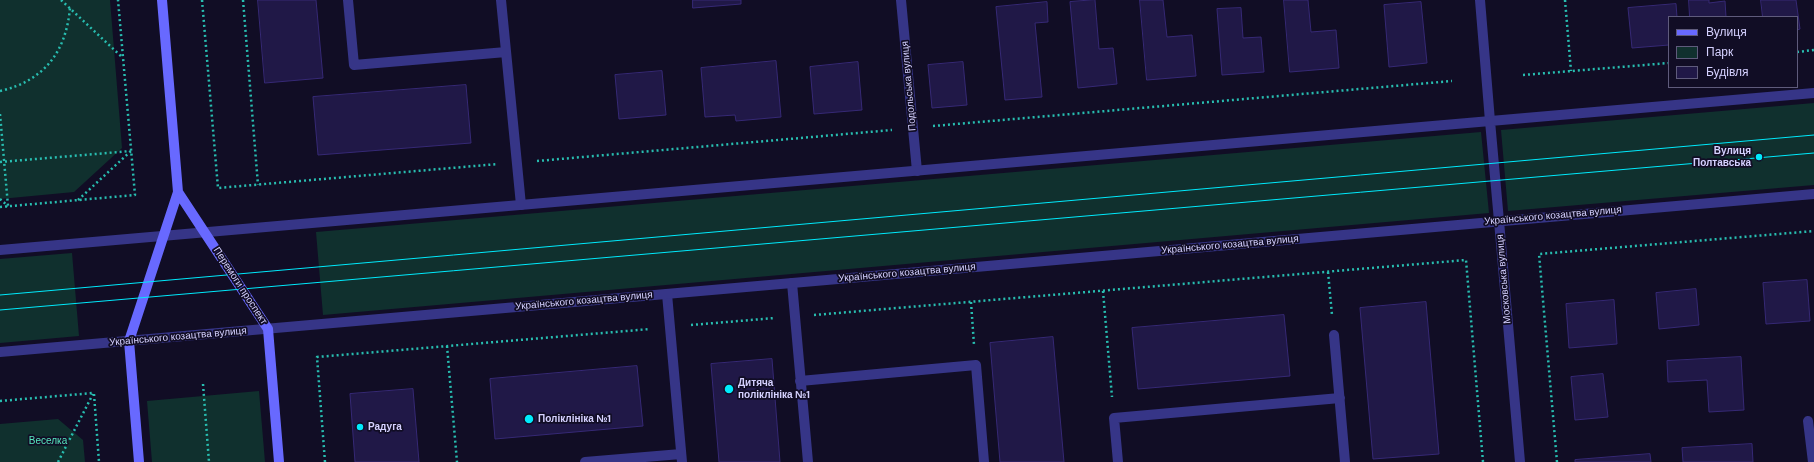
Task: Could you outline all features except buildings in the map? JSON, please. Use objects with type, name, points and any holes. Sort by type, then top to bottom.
[{"type":"main road","name":"Перемоги проспект","points":[[139,462],[129,341],[178,192],[162,0]]},
{"type":"main road","name":"Перемоги проспект","points":[[178,192],[268,329],[279,462]]},
{"type":"street","points":[[348,0],[354,65],[506,52]]},
{"type":"street","points":[[502,0],[520,205]]},
{"type":"street","name":"Подольська вулиця","points":[[901,0],[917,171]]},
{"type":"street","name":"Московська вулиця","points":[[1480,0],[1520,462]]},
{"type":"street","points":[[0,250],[1814,93]]},
{"type":"street","name":"Українського козацтва вулиця","points":[[0,352],[1814,194]]},
{"type":"street","points":[[792,283],[808,462]]},
{"type":"street","points":[[585,462],[681,458],[667,294]]},
{"type":"street","points":[[1334,335],[1345,462]]},
{"type":"street","points":[[800,380],[976,365],[984,462]]},
{"type":"street","points":[[1118,462],[1114,418],[1340,398]]},
{"type":"street","points":[[1808,421],[1813,462]]},
{"type":"path","points":[[61,0],[123,59]]},
{"type":"path","points":[[0,207],[135,195],[118,0]]},
{"type":"path","points":[[202,0],[218,188],[1452,82]]},
{"type":"path","points":[[243,0],[258,185]]},
{"type":"path","points":[[1565,0],[1571,71]]},
{"type":"path","points":[[0,91],[13,88],[26,82],[50,63],[65,38],[69,23],[70,8]]},
{"type":"path","points":[[1798,52],[1814,50]]},
{"type":"path","points":[[1523,75],[1668,63]]},
{"type":"path","points":[[0,114],[8,206]]},
{"type":"path","points":[[0,162],[131,151]]},
{"type":"path","points":[[77,201],[131,151]]},
{"type":"path","points":[[0,199],[8,206]]},
{"type":"path","points":[[1557,462],[1539,254],[1814,231]]},
{"type":"path","points":[[325,462],[317,357],[1466,260],[1483,462]]},
{"type":"path","points":[[1328,272],[1334,335]]},
{"type":"path","points":[[1103,290],[1114,418]]},
{"type":"path","points":[[971,302],[976,365]]},
{"type":"path","points":[[447,346],[458,462]]},
{"type":"path","points":[[202,384],[209,462]]},
{"type":"path","points":[[0,401],[94,393]]},
{"type":"path","points":[[58,462],[94,393]]},
{"type":"path","points":[[94,393],[99,462]]},
{"type":"green space","points":[[0,0],[110,0],[122,148],[74,192],[0,199]]},
{"type":"green space","points":[[1814,103],[1814,185],[1508,211],[1501,130]]},
{"type":"green space","points":[[1481,132],[1489,213],[323,315],[316,232]]},
{"type":"green space","points":[[72,253],[79,336],[0,343],[0,259]]},
{"type":"green space","points":[[259,391],[265,462],[152,462],[147,401]]},
{"type":"green space","name":"Веселка","points":[[58,419],[83,440],[85,462],[0,462],[0,424]]},
{"type":"tram line","points":[[0,295],[1814,135]]},
{"type":"tram line","points":[[0,310],[1814,153]]},
{"type":"place","name":"Вулиця Полтавська","points":[[1759,157]]},
{"type":"place","name":"Дитяча поліклініка №1","points":[[729,389]]},
{"type":"place","name":"Поліклініка №1","points":[[529,419]]},
{"type":"place","name":"Радуга","points":[[360,427]]}]
